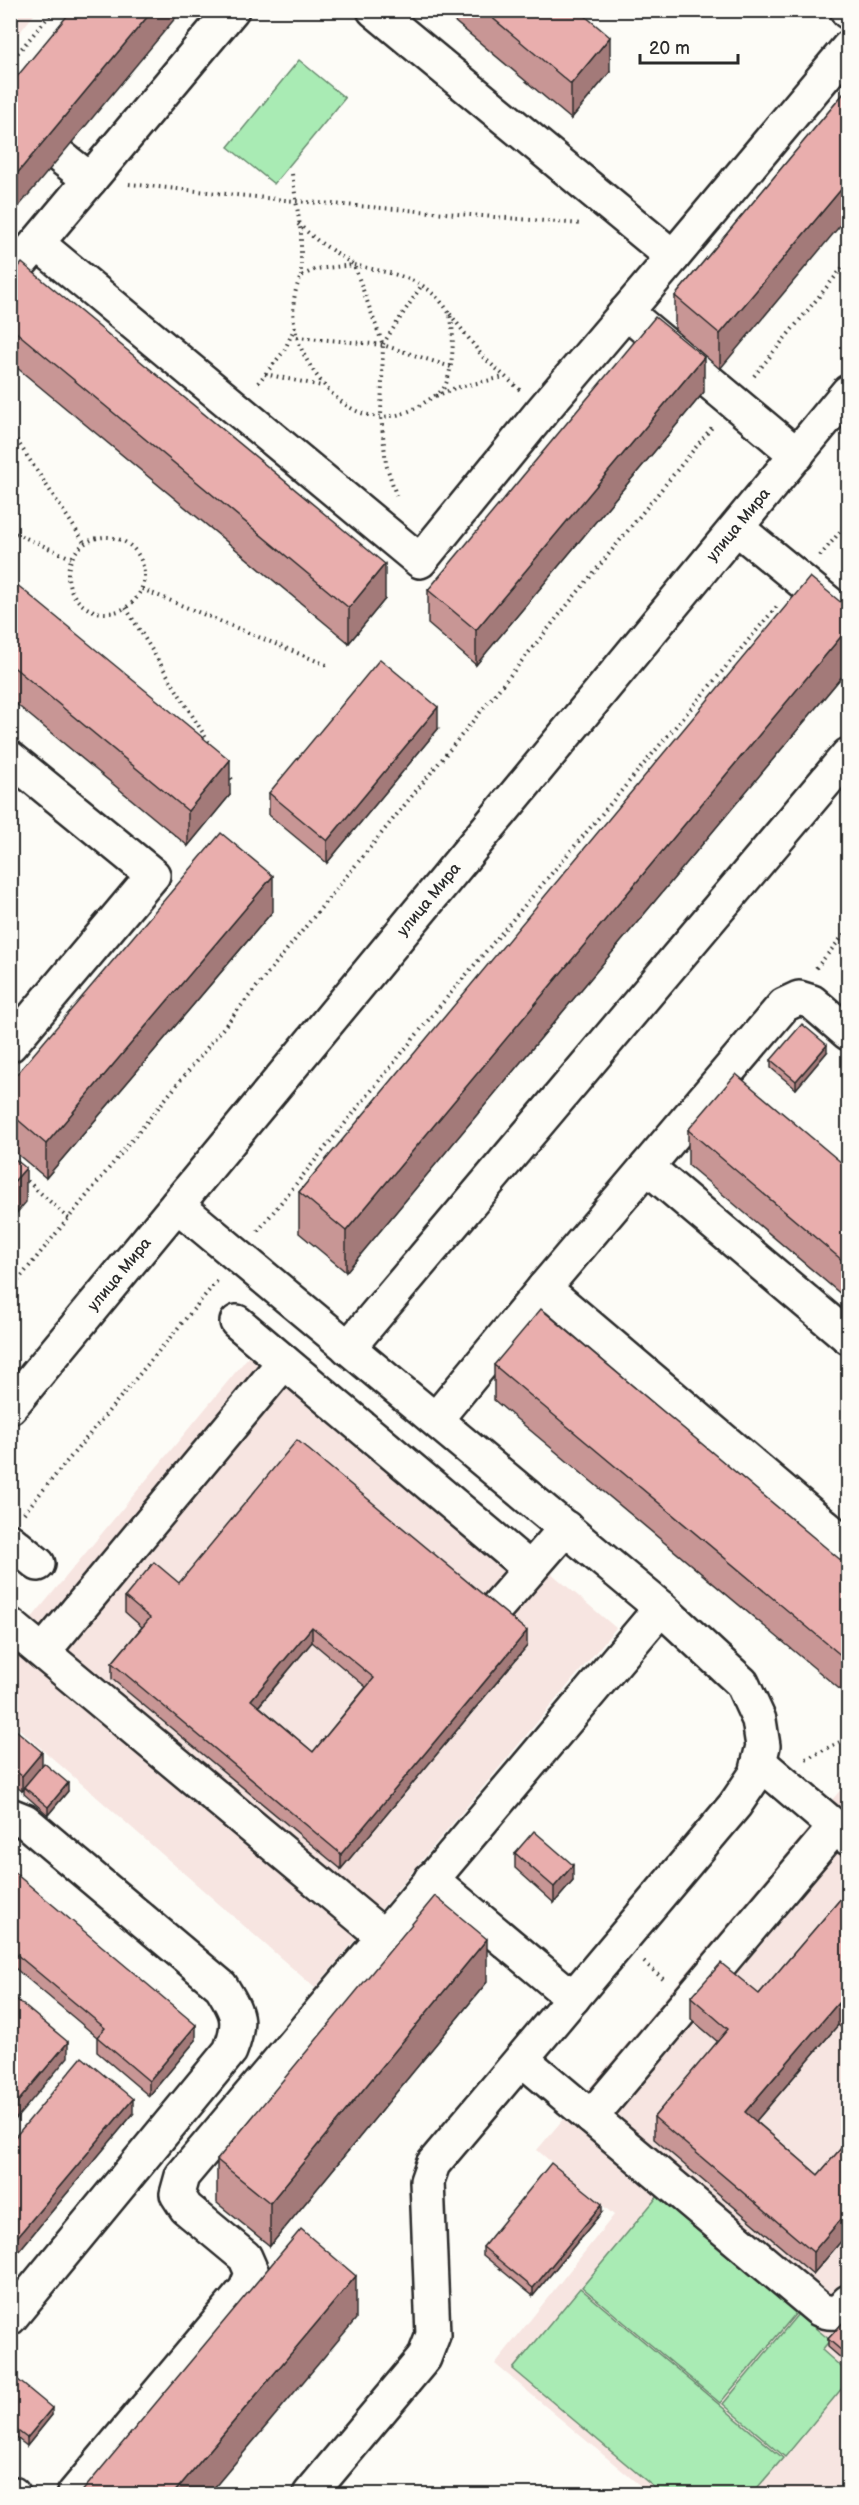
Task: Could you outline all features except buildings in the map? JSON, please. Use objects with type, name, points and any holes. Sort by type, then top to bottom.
[{"type":"main road","points":[[10,274],[232,10]]},
{"type":"main road","points":[[374,10],[673,257]]},
{"type":"main road","points":[[37,243],[420,561],[543,410],[849,48]]},
{"type":"main road","points":[[61,157],[90,180]]},
{"type":"main road","points":[[626,312],[797,455]]},
{"type":"main road","name":"улица Мира","points":[[10,1407],[849,392]]},
{"type":"main road","points":[[737,528],[849,619]]},
{"type":"main road","points":[[348,1348],[849,755]]},
{"type":"main road","points":[[10,758],[153,875],[10,1045]]},
{"type":"main road","points":[[436,1419],[784,1005],[799,998],[812,1002],[849,1033]]},
{"type":"main road","points":[[647,1167],[849,1337]]},
{"type":"main road","points":[[177,1205],[662,1608],[742,1683],[759,1720],[763,1746],[756,1774],[735,1805],[433,2164],[427,2181],[433,2335],[424,2358],[310,2494]]},
{"type":"main road","points":[[544,1288],[849,1546]]},
{"type":"main road","points":[[237,1322],[530,1569]]},
{"type":"main road","points":[[43,1652],[284,1362]]},
{"type":"main road","points":[[497,1607],[566,1528]]},
{"type":"main road","points":[[14,1531],[38,1564]]},
{"type":"main road","points":[[74,2494],[246,2289],[252,2273],[245,2257],[186,2208],[177,2194],[182,2176],[430,1879],[662,1608]]},
{"type":"main road","points":[[10,1625],[383,1936]]},
{"type":"main road","points":[[591,2117],[689,2001],[842,1832],[759,1762]]},
{"type":"main road","points":[[10,1815],[25,1821],[221,1986],[235,2008],[238,2031],[230,2051],[10,2318]]},
{"type":"main road","points":[[430,1879],[573,1998]]},
{"type":"main road","points":[[522,2059],[819,2309],[834,2313],[842,2310],[849,2302]]},
{"type":"path","points":[[10,62],[54,10]]},
{"type":"path","points":[[292,174],[301,233],[301,276],[294,290],[296,337],[323,386],[346,407],[367,415],[390,417],[411,410],[444,389],[454,356],[449,314]]},
{"type":"path","points":[[90,180],[295,201],[639,229]]},
{"type":"path","points":[[298,224],[318,241],[354,265],[403,278],[422,285],[433,293],[483,357],[543,410]]},
{"type":"path","points":[[10,1290],[849,261]]},
{"type":"path","points":[[301,276],[316,269],[354,265]]},
{"type":"path","points":[[354,265],[383,345],[381,416],[386,464],[398,499]]},
{"type":"path","points":[[383,345],[422,285]]},
{"type":"path","points":[[237,409],[284,351],[295,326]]},
{"type":"path","points":[[296,337],[383,345],[451,367]]},
{"type":"path","points":[[265,374],[323,386]]},
{"type":"path","points":[[427,400],[455,388],[504,376]]},
{"type":"path","points":[[10,430],[84,542]]},
{"type":"path","points":[[14,1531],[439,1007],[849,522]]},
{"type":"path","points":[[10,531],[71,558]]},
{"type":"path","points":[[108,536],[130,545],[143,564],[142,589],[126,608],[102,614],[79,604],[67,582],[71,558],[84,542],[108,536]]},
{"type":"path","points":[[142,589],[329,666]]},
{"type":"path","points":[[126,608],[216,754]]},
{"type":"path","points":[[222,764],[234,783]]},
{"type":"path","points":[[19,1174],[69,1219]]},
{"type":"path","points":[[620,1942],[689,2001]]},
{"type":"shaded area","points":[[10,11],[37,11],[11,43]]},
{"type":"shaded area","points":[[268,1333],[616,1628],[315,1988],[11,1722],[11,1643]]},
{"type":"shaded area","points":[[848,1781],[848,2494],[650,2494],[495,2364],[614,2215],[537,2150]]},
{"type":"green space","points":[[299,60],[345,98],[274,184],[228,147]]},
{"type":"green space","points":[[658,2196],[797,2312],[720,2403],[582,2287]]},
{"type":"green space","points":[[580,2288],[783,2458],[752,2494],[662,2494],[513,2369]]},
{"type":"green space","points":[[798,2314],[830,2340],[822,2350],[848,2373],[848,2381],[785,2457],[723,2404]]}]
